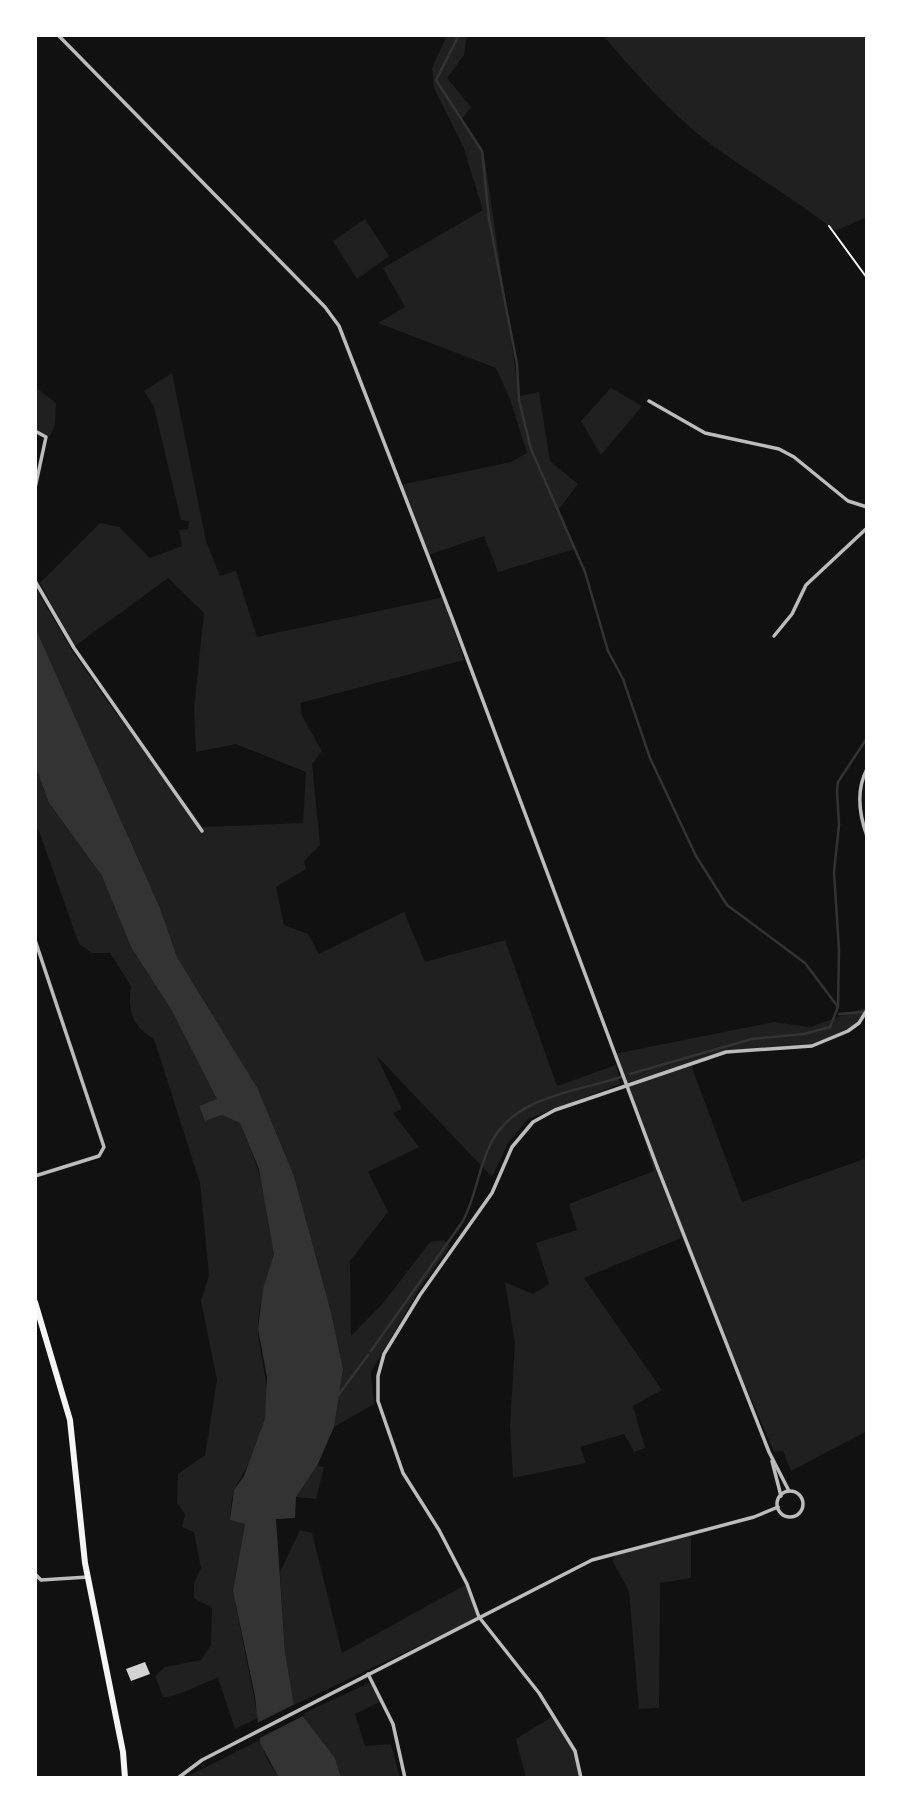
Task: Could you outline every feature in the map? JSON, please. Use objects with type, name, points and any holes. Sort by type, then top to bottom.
[{"type":"main road","points":[[35,1302],[70,1420],[88,1577],[123,1752],[125,1778]]},
{"type":"street","points":[[58,35],[325,306],[339,326],[658,1169],[769,1452],[789,1491],[800,1496],[803,1504],[794,1516],[786,1516],[778,1507]]},
{"type":"street","points":[[649,401],[705,433],[779,449],[794,457],[848,502],[867,507]]},
{"type":"street","points":[[35,432],[46,438],[35,488]]},
{"type":"street","points":[[774,636],[792,614],[806,584],[867,528]]},
{"type":"street","points":[[35,581],[74,648],[202,831]]},
{"type":"street","points":[[867,769],[860,782],[860,819],[867,836]]},
{"type":"street","points":[[35,940],[104,1146],[99,1156],[35,1176]]},
{"type":"street","points":[[581,1778],[575,1751],[539,1693],[480,1617],[467,1584],[439,1530],[403,1473],[378,1401],[379,1370],[384,1354],[420,1295],[492,1193],[512,1147],[533,1122],[555,1110],[726,1052],[812,1046],[848,1031],[865,1016],[867,1010]]},
{"type":"street","points":[[769,1452],[781,1496],[778,1507]]},
{"type":"street","points":[[781,1496],[789,1491]]},
{"type":"street","points":[[178,1778],[197,1763],[592,1560],[754,1517],[778,1507]]},
{"type":"street","points":[[35,1574],[41,1580],[88,1577]]},
{"type":"street","points":[[368,1674],[393,1724],[405,1778]]},
{"type":"path","points":[[829,226],[867,278]]},
{"type":"shaded area","points":[[447,35],[467,35],[464,55],[447,78],[471,107],[462,119],[484,154],[519,395],[515,397],[539,392],[550,461],[578,484],[559,509],[575,549],[498,572],[484,536],[428,555],[401,485],[511,462],[527,453],[510,399],[496,368],[378,323],[405,307],[383,268],[483,210],[463,146],[434,88],[432,68]]},
{"type":"shaded area","points":[[603,35],[867,35],[867,217],[835,231],[697,133],[654,93]]},
{"type":"shaded area","points":[[365,219],[389,256],[357,279],[333,241]]},
{"type":"shaded area","points":[[172,373],[206,541],[220,576],[236,571],[257,637],[444,597],[464,660],[300,703],[302,716],[322,751],[312,764],[320,845],[304,861],[306,869],[276,887],[284,925],[308,934],[319,954],[404,912],[425,962],[505,940],[557,1086],[616,1065],[620,1084],[528,1119],[508,1143],[492,1177],[376,1055],[402,1109],[393,1113],[419,1147],[368,1172],[388,1212],[350,1261],[351,1336],[384,1302],[430,1242],[443,1240],[450,1246],[418,1291],[371,1372],[374,1404],[334,1427],[343,1369],[331,1312],[294,1176],[258,1089],[177,957],[160,908],[35,627],[35,587],[72,651],[117,715],[119,713],[203,827],[303,823],[306,772],[236,744],[196,752],[194,709],[204,613],[168,578],[75,646],[40,583],[100,523],[119,527],[150,558],[182,546],[179,530],[188,529],[189,521],[181,520],[154,407],[144,391]]},
{"type":"shaded area","points":[[35,387],[56,403],[55,424],[50,436],[46,437],[35,431]]},
{"type":"shaded area","points":[[611,388],[642,406],[601,455],[581,421]]},
{"type":"shaded area","points":[[35,627],[160,908],[177,957],[258,1089],[294,1176],[331,1312],[343,1369],[334,1427],[317,1466],[296,1497],[295,1518],[276,1519],[285,1652],[294,1705],[335,1758],[341,1778],[279,1778],[260,1743],[255,1696],[233,1591],[245,1524],[230,1520],[234,1490],[244,1476],[265,1419],[267,1377],[258,1329],[263,1289],[274,1254],[259,1169],[240,1123],[222,1115],[205,1121],[199,1106],[217,1099],[172,1011],[131,947],[102,876],[49,803],[35,765]]},
{"type":"shaded area","points":[[35,765],[49,803],[102,876],[131,947],[172,1011],[218,1099],[199,1106],[205,1121],[222,1115],[240,1123],[258,1170],[273,1226],[273,1257],[258,1320],[267,1408],[256,1447],[234,1492],[230,1520],[245,1524],[233,1591],[258,1718],[235,1729],[218,1678],[176,1695],[163,1697],[155,1676],[165,1667],[201,1660],[211,1645],[212,1608],[194,1598],[194,1583],[201,1568],[194,1532],[182,1527],[185,1514],[177,1503],[178,1474],[205,1455],[217,1380],[201,1301],[209,1275],[200,1183],[154,1039],[141,1029],[133,1017],[131,986],[110,953],[92,953],[79,944],[39,831],[35,828]]},
{"type":"shaded area","points":[[867,1007],[860,1023],[846,1034],[828,1041],[806,1046],[727,1052],[691,1065],[742,1202],[867,1158],[867,1431],[791,1471],[783,1451],[774,1452],[680,1233],[681,1238],[584,1278],[662,1390],[633,1406],[645,1448],[634,1452],[624,1434],[580,1447],[586,1463],[513,1478],[510,1425],[515,1343],[505,1282],[533,1294],[549,1284],[536,1243],[577,1230],[569,1204],[654,1171],[628,1086],[614,1054],[774,1022],[810,1027]]},
{"type":"shaded area","points":[[317,1466],[324,1467],[316,1499],[296,1497]]},
{"type":"shaded area","points":[[300,1530],[312,1533],[342,1653],[467,1584],[479,1617],[294,1705],[285,1652],[280,1572]]},
{"type":"shaded area","points":[[691,1534],[691,1578],[660,1583],[659,1708],[639,1709],[629,1591],[612,1560],[618,1553]]},
{"type":"shaded area","points":[[369,1683],[382,1701],[355,1714],[365,1746],[391,1744],[400,1778],[341,1778],[335,1758],[300,1715]]},
{"type":"shaded area","points":[[553,1716],[575,1751],[581,1778],[526,1778],[516,1739]]},
{"type":"shaded area","points":[[260,1740],[266,1757],[279,1778],[184,1778]]},
{"type":"pier","points":[[297,1703],[305,1715],[256,1740],[255,1724]]},
{"type":"building","points":[[145,1662],[150,1674],[131,1681],[126,1669]]},
{"type":"waterway","points":[[459,35],[436,80],[482,151],[489,219],[517,364],[519,400],[531,449],[585,572],[608,651],[623,679],[650,758],[696,856],[727,905],[805,963],[838,1007]]},
{"type":"waterway","points":[[630,1074],[752,1039],[804,1034],[830,1027],[838,1007],[839,950],[834,872],[839,825],[838,782],[867,738]]},
{"type":"waterway","points":[[839,1014],[864,1012]]},
{"type":"waterway","points":[[371,1351],[463,1221],[486,1154],[500,1129],[514,1116],[547,1098],[621,1077]]},
{"type":"waterway","points":[[337,1397],[368,1355]]}]
